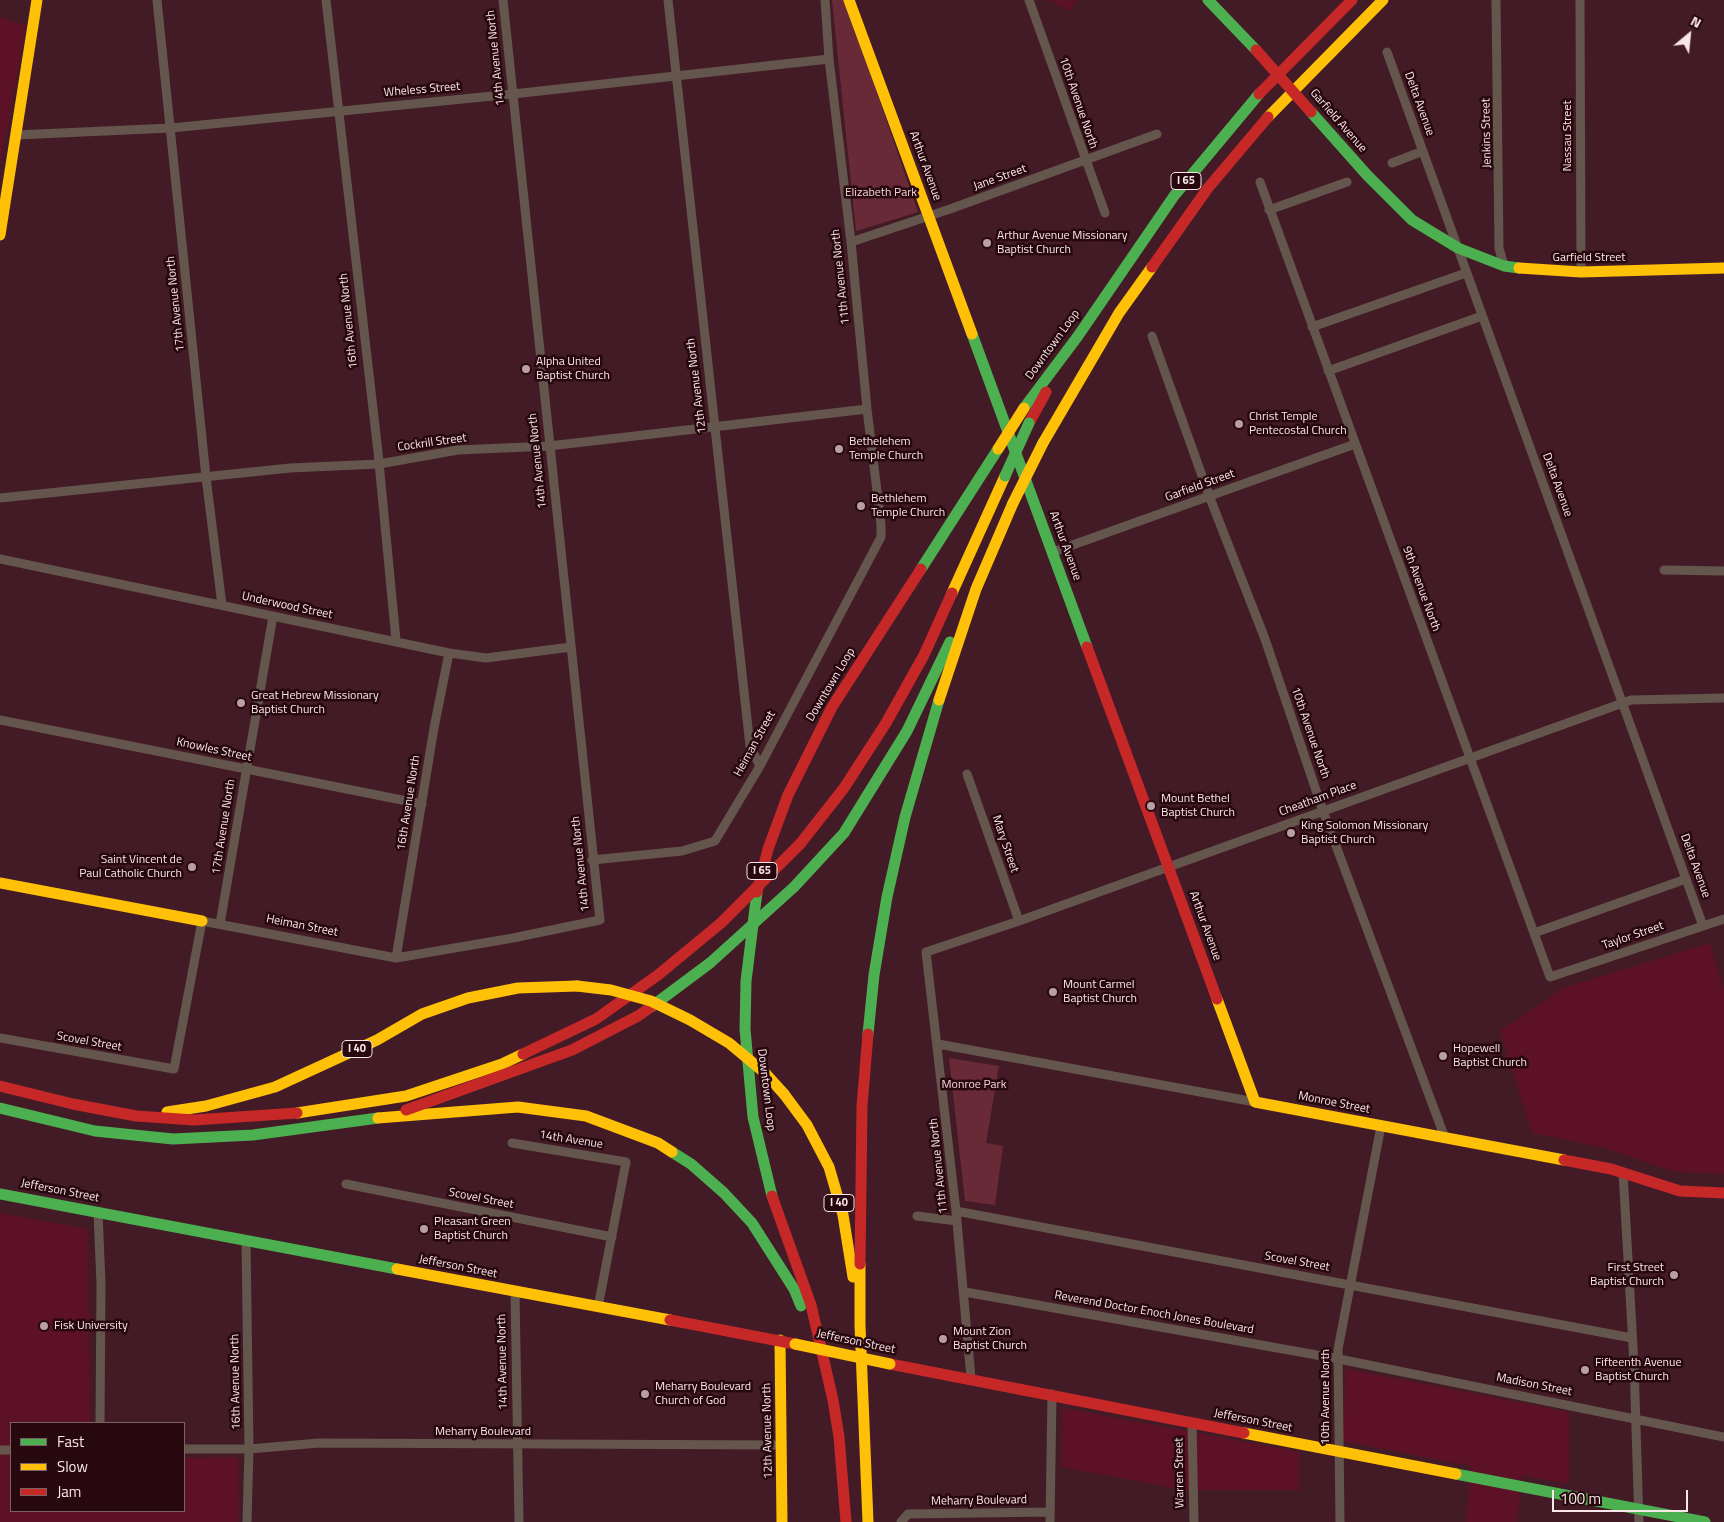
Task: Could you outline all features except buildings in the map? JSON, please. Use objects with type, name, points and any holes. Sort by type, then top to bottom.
[{"type":"main road","points":[[0,235],[37,0]]},
{"type":"main road","name":"Arthur Avenue","points":[[849,0],[1255,1102]]},
{"type":"main road","name":"Garfield Avenue","points":[[1208,0],[1256,50],[1367,175],[1412,220],[1458,248]]},
{"type":"main road","name":"Downtown Loop","points":[[846,1522],[839,1437],[811,1305],[767,1180],[753,1116],[745,1029],[746,982],[757,891],[768,849],[799,769],[832,707],[1024,408],[1078,336],[1174,196],[1263,90],[1352,0]]},
{"type":"main road","name":"I 65","points":[[860,1325],[862,1106],[869,1014],[876,965],[887,897],[905,817],[930,729],[976,589],[1013,502],[1043,443],[1119,313],[1208,188],[1272,113],[1383,0]]},
{"type":"main road","name":"Garfield Street","points":[[1458,248],[1504,266],[1539,271],[1581,272],[1724,268]]},
{"type":"main road","points":[[136,1116],[194,1120],[279,1116],[406,1096],[458,1079],[502,1064],[596,1019],[658,975],[721,924],[800,844],[844,788],[886,723],[924,655],[1029,423],[1078,336]]},
{"type":"main road","points":[[386,1117],[572,1050],[638,1016],[710,962],[794,887],[844,833],[907,731],[976,589]]},
{"type":"main road","name":"Heiman Street","points":[[0,883],[202,920]]},
{"type":"main road","name":"I 40","points":[[0,1086],[46,1098],[136,1116],[206,1106],[275,1087],[377,1040],[422,1014],[468,998],[518,988],[577,986],[611,990],[643,999],[690,1020],[729,1043],[764,1073],[784,1094],[807,1125],[828,1167],[843,1215],[860,1325],[868,1522]]},
{"type":"main road","name":"Monroe Street","points":[[1255,1102],[1623,1172],[1680,1191],[1724,1194]]},
{"type":"main road","points":[[0,1108],[95,1131],[173,1139],[308,1129],[386,1117],[518,1107],[550,1109],[586,1116],[658,1143],[691,1164],[724,1193],[752,1223],[794,1289],[819,1346]]},
{"type":"main road","name":"Jefferson Street","points":[[0,1194],[515,1292],[780,1340],[890,1364],[971,1378],[1192,1423],[1705,1522]]},
{"type":"main road","name":"12th Avenue North","points":[[780,1340],[782,1522]]},
{"type":"street","name":"17th Avenue North","points":[[157,0],[206,477],[222,605]]},
{"type":"street","name":"16th Avenue North","points":[[326,0],[379,464],[396,640]]},
{"type":"street","name":"14th Avenue North","points":[[503,0],[592,860],[600,920]]},
{"type":"street","name":"12th Avenue North","points":[[668,0],[750,746],[760,766]]},
{"type":"street","name":"11th Avenue North","points":[[825,0],[829,59],[851,242],[867,410],[881,524],[881,537],[875,550]]},
{"type":"street","name":"10th Avenue North","points":[[1029,0],[1105,213]]},
{"type":"street","name":"Jenkins Street","points":[[1496,0],[1499,248],[1504,266]]},
{"type":"street","name":"Nassau Street","points":[[1580,0],[1581,272]]},
{"type":"street","name":"Delta Avenue","points":[[1387,52],[1704,926]]},
{"type":"street","name":"Wheless Street","points":[[16,135],[171,128],[513,94],[829,59]]},
{"type":"street","name":"Jane Street","points":[[851,242],[1157,134]]},
{"type":"street","points":[[1392,163],[1423,152]]},
{"type":"street","name":"9th Avenue North","points":[[1260,182],[1550,977]]},
{"type":"street","points":[[1269,210],[1347,182]]},
{"type":"street","points":[[1312,327],[1466,273]]},
{"type":"street","points":[[1328,372],[1482,316]]},
{"type":"street","name":"10th Avenue North","points":[[1152,336],[1210,498],[1265,639],[1323,811],[1445,1138]]},
{"type":"street","name":"Cockrill Street","points":[[0,498],[290,468],[379,464],[458,450],[549,446],[867,410]]},
{"type":"street","name":"Garfield Street","points":[[1053,552],[1210,498],[1355,444]]},
{"type":"street","name":"Heiman Street","points":[[592,860],[682,851],[715,842],[760,766],[875,550]]},
{"type":"street","name":"Underwood Street","points":[[0,559],[449,652],[486,658],[571,647]]},
{"type":"street","points":[[1664,570],[1724,571]]},
{"type":"street","name":"17th Avenue North","points":[[220,924],[273,616]]},
{"type":"street","name":"16th Avenue North","points":[[396,958],[434,728],[449,652]]},
{"type":"street","name":"Cheatham Place","points":[[926,952],[1019,922],[1168,866],[1632,700],[1724,698]]},
{"type":"street","name":"Knowles Street","points":[[0,720],[422,804]]},
{"type":"street","name":"Mary Street","points":[[967,774],[1019,922]]},
{"type":"street","points":[[1534,933],[1686,879]]},
{"type":"street","name":"Taylor Street","points":[[1550,977],[1724,919]]},
{"type":"street","name":"Heiman Street","points":[[202,920],[396,958],[513,938],[600,920]]},
{"type":"street","name":"Scovel Street","points":[[0,1038],[174,1069],[202,920]]},
{"type":"street","name":"11th Avenue North","points":[[926,952],[965,1292],[971,1378]]},
{"type":"street","name":"Monroe Street","points":[[938,1044],[1255,1102]]},
{"type":"street","name":"10th Avenue North","points":[[1340,1522],[1338,1349],[1349,1284],[1381,1126]]},
{"type":"street","name":"14th Avenue","points":[[512,1143],[626,1162],[612,1237]]},
{"type":"street","points":[[1623,1172],[1637,1418],[1639,1522]]},
{"type":"street","name":"Scovel Street","points":[[346,1184],[612,1237]]},
{"type":"street","name":"Scovel Street","points":[[956,1211],[1632,1338]]},
{"type":"street","points":[[98,1212],[101,1284],[100,1422]]},
{"type":"street","points":[[917,1216],[957,1221]]},
{"type":"street","points":[[598,1307],[612,1237]]},
{"type":"street","name":"16th Avenue North","points":[[246,1241],[249,1449],[248,1522]]},
{"type":"street","name":"14th Avenue North","points":[[515,1292],[519,1522]]},
{"type":"street","name":"Reverend Doctor Enoch Jones Boulevard","points":[[965,1292],[1339,1359]]},
{"type":"street","name":"Madison Street","points":[[1339,1359],[1724,1436]]},
{"type":"street","points":[[1050,1517],[1052,1394]]},
{"type":"street","name":"Warren Street","points":[[1192,1423],[1194,1522]]},
{"type":"street","name":"Meharry Boulevard","points":[[185,1449],[249,1449],[319,1444],[782,1445]]},
{"type":"street","name":"Meharry Boulevard","points":[[900,1522],[908,1514],[1050,1517]]},
{"type":"shaded area","points":[[1047,0],[1076,0],[1071,11]]},
{"type":"shaded area","points":[[0,17],[26,25],[0,169]]},
{"type":"shaded area","points":[[1710,943],[1724,990],[1724,1174],[1675,1172],[1605,1148],[1532,1133],[1500,1031],[1563,988]]},
{"type":"shaded area","name":"Fisk University","points":[[0,1213],[88,1229],[90,1422],[10,1422],[10,1512],[185,1512],[185,1458],[238,1457],[239,1522],[0,1522]]},
{"type":"shaded area","points":[[1346,1369],[1569,1412],[1569,1484],[1522,1475],[1517,1522],[1466,1522],[1471,1466],[1343,1441]]},
{"type":"shaded area","points":[[1063,1408],[1299,1452],[1299,1490],[1185,1490],[1061,1467]]},
{"type":"green space","name":"Elizabeth Park","points":[[832,0],[845,0],[918,212],[856,231]]},
{"type":"green space","name":"Monroe Park","points":[[949,1058],[999,1066],[986,1143],[1003,1146],[995,1205],[965,1201]]},
{"type":"traffic: fast","points":[[1208,0],[1256,50]]},
{"type":"traffic: fast","points":[[1024,408],[1078,336],[1174,196],[1259,94]]},
{"type":"traffic: fast","points":[[1311,112],[1367,175],[1412,220],[1458,248],[1504,266],[1519,268]]},
{"type":"traffic: fast","points":[[972,334],[1087,647]]},
{"type":"traffic: fast","points":[[1005,476],[1029,423]]},
{"type":"traffic: fast","points":[[921,569],[998,449]]},
{"type":"traffic: fast","points":[[794,887],[844,833],[907,731],[950,642]]},
{"type":"traffic: fast","points":[[868,1034],[874,975],[887,897],[905,817],[939,700]]},
{"type":"traffic: fast","points":[[710,963],[794,887]]},
{"type":"traffic: fast","points":[[757,892],[746,981],[745,1029],[753,1117],[772,1196]]},
{"type":"traffic: fast","points":[[651,1007],[710,963]]},
{"type":"traffic: fast","points":[[0,1108],[95,1131],[173,1139],[253,1135],[378,1118]]},
{"type":"traffic: fast","points":[[672,1152],[691,1164],[724,1193],[752,1223],[794,1289],[801,1306]]},
{"type":"traffic: fast","points":[[0,1194],[397,1269]]},
{"type":"traffic: fast","points":[[1456,1474],[1705,1522]]},
{"type":"traffic: slow","points":[[0,235],[37,0]]},
{"type":"traffic: slow","points":[[849,0],[972,334]]},
{"type":"traffic: slow","points":[[1268,117],[1383,0]]},
{"type":"traffic: slow","points":[[1043,443],[1119,313],[1152,267]]},
{"type":"traffic: slow","points":[[1519,268],[1581,272],[1724,268]]},
{"type":"traffic: slow","points":[[998,449],[1024,408]]},
{"type":"traffic: slow","points":[[1013,503],[1043,443]]},
{"type":"traffic: slow","points":[[952,593],[1005,476]]},
{"type":"traffic: slow","points":[[939,700],[976,589],[1013,503]]},
{"type":"traffic: slow","points":[[0,883],[202,921]]},
{"type":"traffic: slow","points":[[167,1112],[206,1106],[275,1087],[377,1040],[422,1014],[468,998],[518,988],[577,986]]},
{"type":"traffic: slow","points":[[577,986],[611,990],[651,1001],[690,1020],[729,1043],[765,1073],[784,1094]]},
{"type":"traffic: slow","points":[[1217,999],[1255,1102],[1564,1160]]},
{"type":"traffic: slow","points":[[297,1113],[406,1096],[502,1064],[523,1054]]},
{"type":"traffic: slow","points":[[784,1094],[807,1125],[829,1167],[843,1215],[853,1277]]},
{"type":"traffic: slow","points":[[378,1118],[518,1107],[586,1116],[658,1143],[672,1152]]},
{"type":"traffic: slow","points":[[860,1264],[860,1325],[868,1522]]},
{"type":"traffic: slow","points":[[397,1269],[670,1320]]},
{"type":"traffic: slow","points":[[780,1340],[782,1522]]},
{"type":"traffic: slow","points":[[795,1344],[890,1364]]},
{"type":"traffic: slow","points":[[1244,1433],[1456,1474]]},
{"type":"traffic: jam","points":[[1259,94],[1352,0]]},
{"type":"traffic: jam","points":[[1256,50],[1311,112]]},
{"type":"traffic: jam","points":[[1152,267],[1208,188],[1268,117]]},
{"type":"traffic: jam","points":[[1029,423],[1046,392]]},
{"type":"traffic: jam","points":[[757,892],[768,849],[788,795],[832,707],[921,569]]},
{"type":"traffic: jam","points":[[800,844],[844,788],[886,723],[924,655],[952,593]]},
{"type":"traffic: jam","points":[[1087,647],[1217,999]]},
{"type":"traffic: jam","points":[[721,923],[800,844]]},
{"type":"traffic: jam","points":[[523,1054],[596,1019],[658,975],[721,923]]},
{"type":"traffic: jam","points":[[406,1110],[572,1050],[638,1016],[651,1007]]},
{"type":"traffic: jam","points":[[860,1264],[862,1106],[868,1034]]},
{"type":"traffic: jam","points":[[0,1086],[73,1104],[136,1116],[194,1120],[297,1113]]},
{"type":"traffic: jam","points":[[1564,1160],[1611,1169],[1680,1191],[1724,1193]]},
{"type":"traffic: jam","points":[[772,1196],[811,1305],[833,1400],[839,1437],[846,1522]]},
{"type":"traffic: jam","points":[[670,1320],[795,1344]]},
{"type":"traffic: jam","points":[[890,1364],[1244,1433]]},
{"type":"place","name":"Arthur Avenue Missionary Baptist Church","points":[[987,243]]},
{"type":"place","name":"Alpha United Baptist Church","points":[[526,369]]},
{"type":"place","name":"Christ Temple Pentecostal Church","points":[[1239,424]]},
{"type":"place","name":"Bethelehem Temple Church","points":[[839,449]]},
{"type":"place","name":"Bethlehem Temple Church","points":[[861,506]]},
{"type":"place","name":"Great Hebrew Missionary Baptist Church","points":[[241,703]]},
{"type":"place","name":"Mount Bethel Baptist Church","points":[[1151,806]]},
{"type":"place","name":"King Solomon Missionary Baptist Church","points":[[1291,833]]},
{"type":"place","name":"Saint Vincent de Paul Catholic Church","points":[[192,867]]},
{"type":"place","name":"Mount Carmel Baptist Church","points":[[1053,992]]},
{"type":"place","name":"Hopewell Baptist Church","points":[[1443,1056]]},
{"type":"place","name":"Pleasant Green Baptist Church","points":[[424,1229]]},
{"type":"place","name":"First Street Baptist Church","points":[[1674,1275]]},
{"type":"place","name":"Fisk University","points":[[44,1326]]},
{"type":"place","name":"Mount Zion Baptist Church","points":[[943,1339]]},
{"type":"place","name":"Fifteenth Avenue Baptist Church","points":[[1585,1370]]},
{"type":"place","name":"Meharry Boulevard Church of God","points":[[645,1394]]}]
